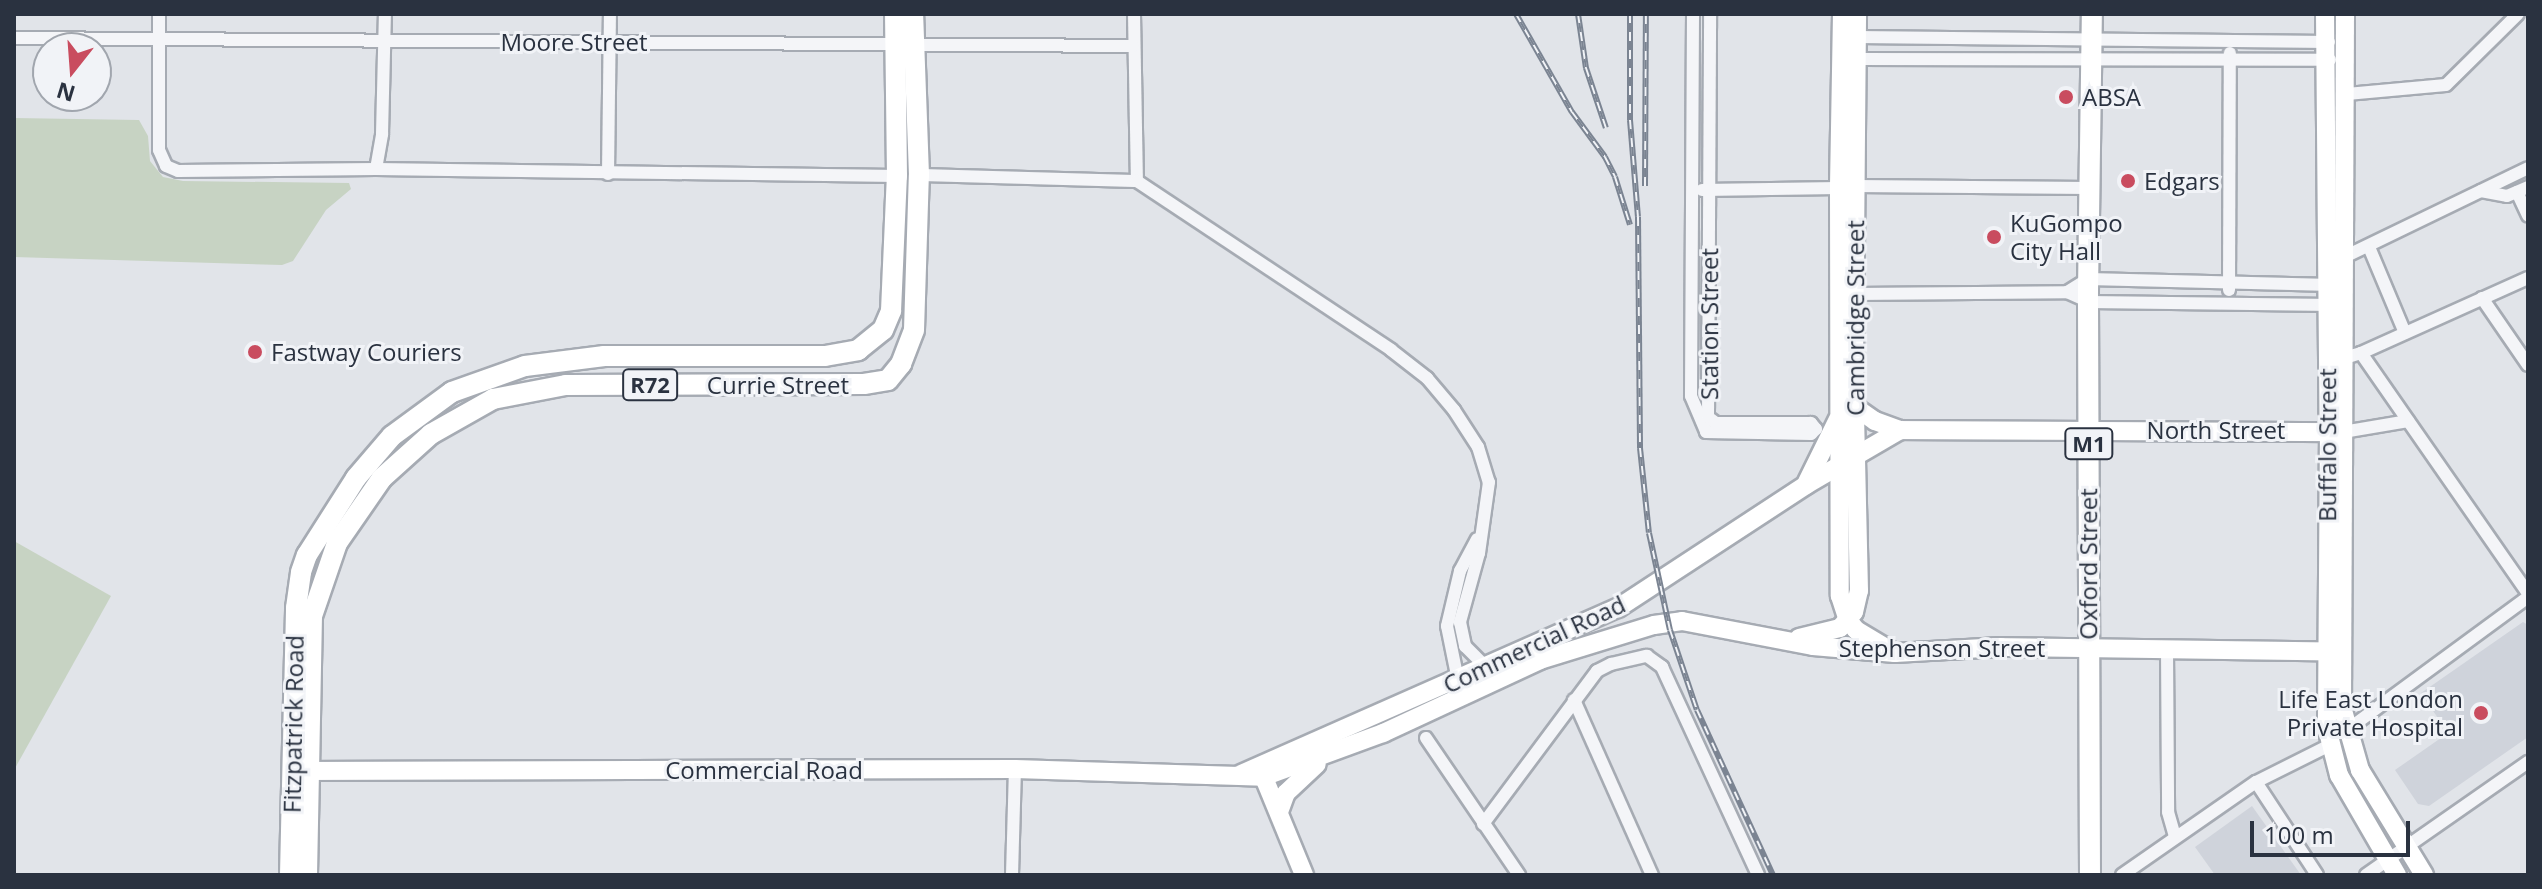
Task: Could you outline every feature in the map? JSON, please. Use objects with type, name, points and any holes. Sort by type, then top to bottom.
[{"type":"main road","name":"Currie Street","points":[[312,616],[337,543],[382,478],[431,434],[493,399],[566,385],[864,384],[888,380],[901,364],[914,330],[919,175],[904,46],[895,14]]},
{"type":"main road","name":"Currie Street","points":[[301,572],[307,555],[356,478],[392,436],[452,392],[525,366],[604,356],[825,356],[858,350],[883,330],[891,311],[904,46],[913,14]]},
{"type":"main road","name":"Oxford Street","points":[[2090,875],[2088,279],[2092,14]]},
{"type":"main road","name":"Fitzpatrick Road","points":[[301,572],[296,608],[299,771],[307,875]]},
{"type":"main road","name":"Fitzpatrick Road","points":[[290,875],[312,616]]},
{"type":"street","points":[[159,14],[159,150],[166,166],[178,171],[376,169],[897,176]]},
{"type":"street","points":[[376,169],[382,142],[385,14]]},
{"type":"street","points":[[608,174],[610,14]]},
{"type":"street","points":[[1134,14],[1137,181]]},
{"type":"street","name":"Station Street","points":[[1693,14],[1690,393],[1702,426],[1710,433],[1814,433],[1816,426],[1811,423],[1716,423],[1709,419],[1710,14]]},
{"type":"street","name":"Cambridge Street","points":[[1842,14],[1849,408],[1840,596],[1848,620]]},
{"type":"street","name":"Cambridge Street","points":[[1849,408],[1855,294],[1847,187],[1857,14]]},
{"type":"street","name":"Buffalo Street","points":[[2325,14],[2324,51],[2336,260]]},
{"type":"street","name":"Buffalo Street","points":[[2345,14],[2347,94],[2335,285],[2335,305],[2344,358],[2336,431],[2333,652],[2326,713],[2330,745],[2339,775],[2393,868]]},
{"type":"street","points":[[2347,94],[2446,85],[2518,14]]},
{"type":"street","points":[[1857,37],[2230,60],[2345,50]]},
{"type":"street","name":"Moore Street","points":[[14,38],[1133,46]]},
{"type":"street","points":[[2229,42],[2229,302]]},
{"type":"street","points":[[1856,59],[2092,51],[2229,42],[2324,51]]},
{"type":"street","points":[[2336,260],[2369,247],[2528,168]]},
{"type":"street","points":[[919,175],[1137,181],[1391,350],[1427,378],[1454,410],[1478,447],[1489,482],[1483,529],[1462,613],[1460,636],[1471,655],[1486,667]]},
{"type":"street","points":[[1694,190],[2089,188]]},
{"type":"street","points":[[2481,191],[2507,196],[2522,190],[2528,216]]},
{"type":"street","points":[[2369,247],[2405,333]]},
{"type":"street","points":[[2347,730],[2528,595],[2408,421],[2344,358],[2528,278]]},
{"type":"street","points":[[2067,292],[2088,279],[2335,285]]},
{"type":"street","points":[[1855,294],[2067,292],[2089,302],[2335,305]]},
{"type":"street","points":[[2482,298],[2528,365]]},
{"type":"street","points":[[1806,485],[1849,408],[1900,430]]},
{"type":"street","points":[[2336,431],[2408,421]]},
{"type":"street","name":"North Street","points":[[1848,460],[1900,430],[2336,431]]},
{"type":"street","name":"Commercial Road","points":[[1261,771],[1618,608],[1848,460]]},
{"type":"street","points":[[1458,680],[1447,626],[1460,571],[1483,529]]},
{"type":"street","points":[[1784,639],[1828,633],[1848,620],[1856,630],[1895,653]]},
{"type":"street","name":"Commercial Road","points":[[299,771],[1015,769],[1236,776],[1333,754],[1540,660],[1654,625],[1682,621],[1784,639]]},
{"type":"street","name":"Stephenson Street","points":[[1784,639],[1813,646],[1895,653],[2001,647],[2333,652]]},
{"type":"street","points":[[2167,650],[2168,812],[2175,837]]},
{"type":"street","name":"Buffalo Street","points":[[2333,652],[2347,730],[2360,770],[2424,875]]},
{"type":"street","points":[[1483,824],[1597,671],[1638,656],[1658,661],[1758,875]]},
{"type":"street","points":[[1574,700],[1652,875]]},
{"type":"street","points":[[1426,738],[1519,875]]},
{"type":"street","points":[[2122,875],[2256,782],[2330,745]]},
{"type":"street","points":[[1279,812],[1292,785],[1333,754]]},
{"type":"street","points":[[2366,875],[2393,868],[2408,848],[2528,762]]},
{"type":"street","points":[[1012,875],[1015,769]]},
{"type":"street","points":[[1261,771],[1304,875]]},
{"type":"street","points":[[2256,782],[2317,875]]},
{"type":"shaded area","name":"Life East London Private Hospital","points":[[2523,622],[2528,625],[2528,737],[2429,806],[2418,804],[2395,770],[2448,733],[2421,693]]},
{"type":"shaded area","points":[[2252,806],[2301,875],[2215,875],[2195,847]]},
{"type":"green space","points":[[14,118],[139,120],[148,136],[150,161],[163,177],[183,181],[349,183],[351,189],[326,210],[293,261],[282,265],[14,257]]},
{"type":"green space","points":[[14,541],[111,596],[14,770]]},
{"type":"railway","points":[[1516,14],[1572,112],[1605,157],[1615,177],[1630,225]]},
{"type":"railway","points":[[1578,14],[1586,68],[1606,128]]},
{"type":"railway","points":[[1630,14],[1630,120],[1638,217],[1640,448],[1649,533],[1670,630],[1697,710],[1773,875]]},
{"type":"railway","points":[[1645,186],[1646,14]]},
{"type":"place","name":"ABSA","points":[[2066,97]]},
{"type":"place","name":"Edgars","points":[[2128,181]]},
{"type":"place","name":"KuGompo City Hall","points":[[1994,237]]},
{"type":"place","name":"Fastway Couriers","points":[[255,352]]},
{"type":"place","name":"Life East London Private Hospital","points":[[2481,713]]}]
